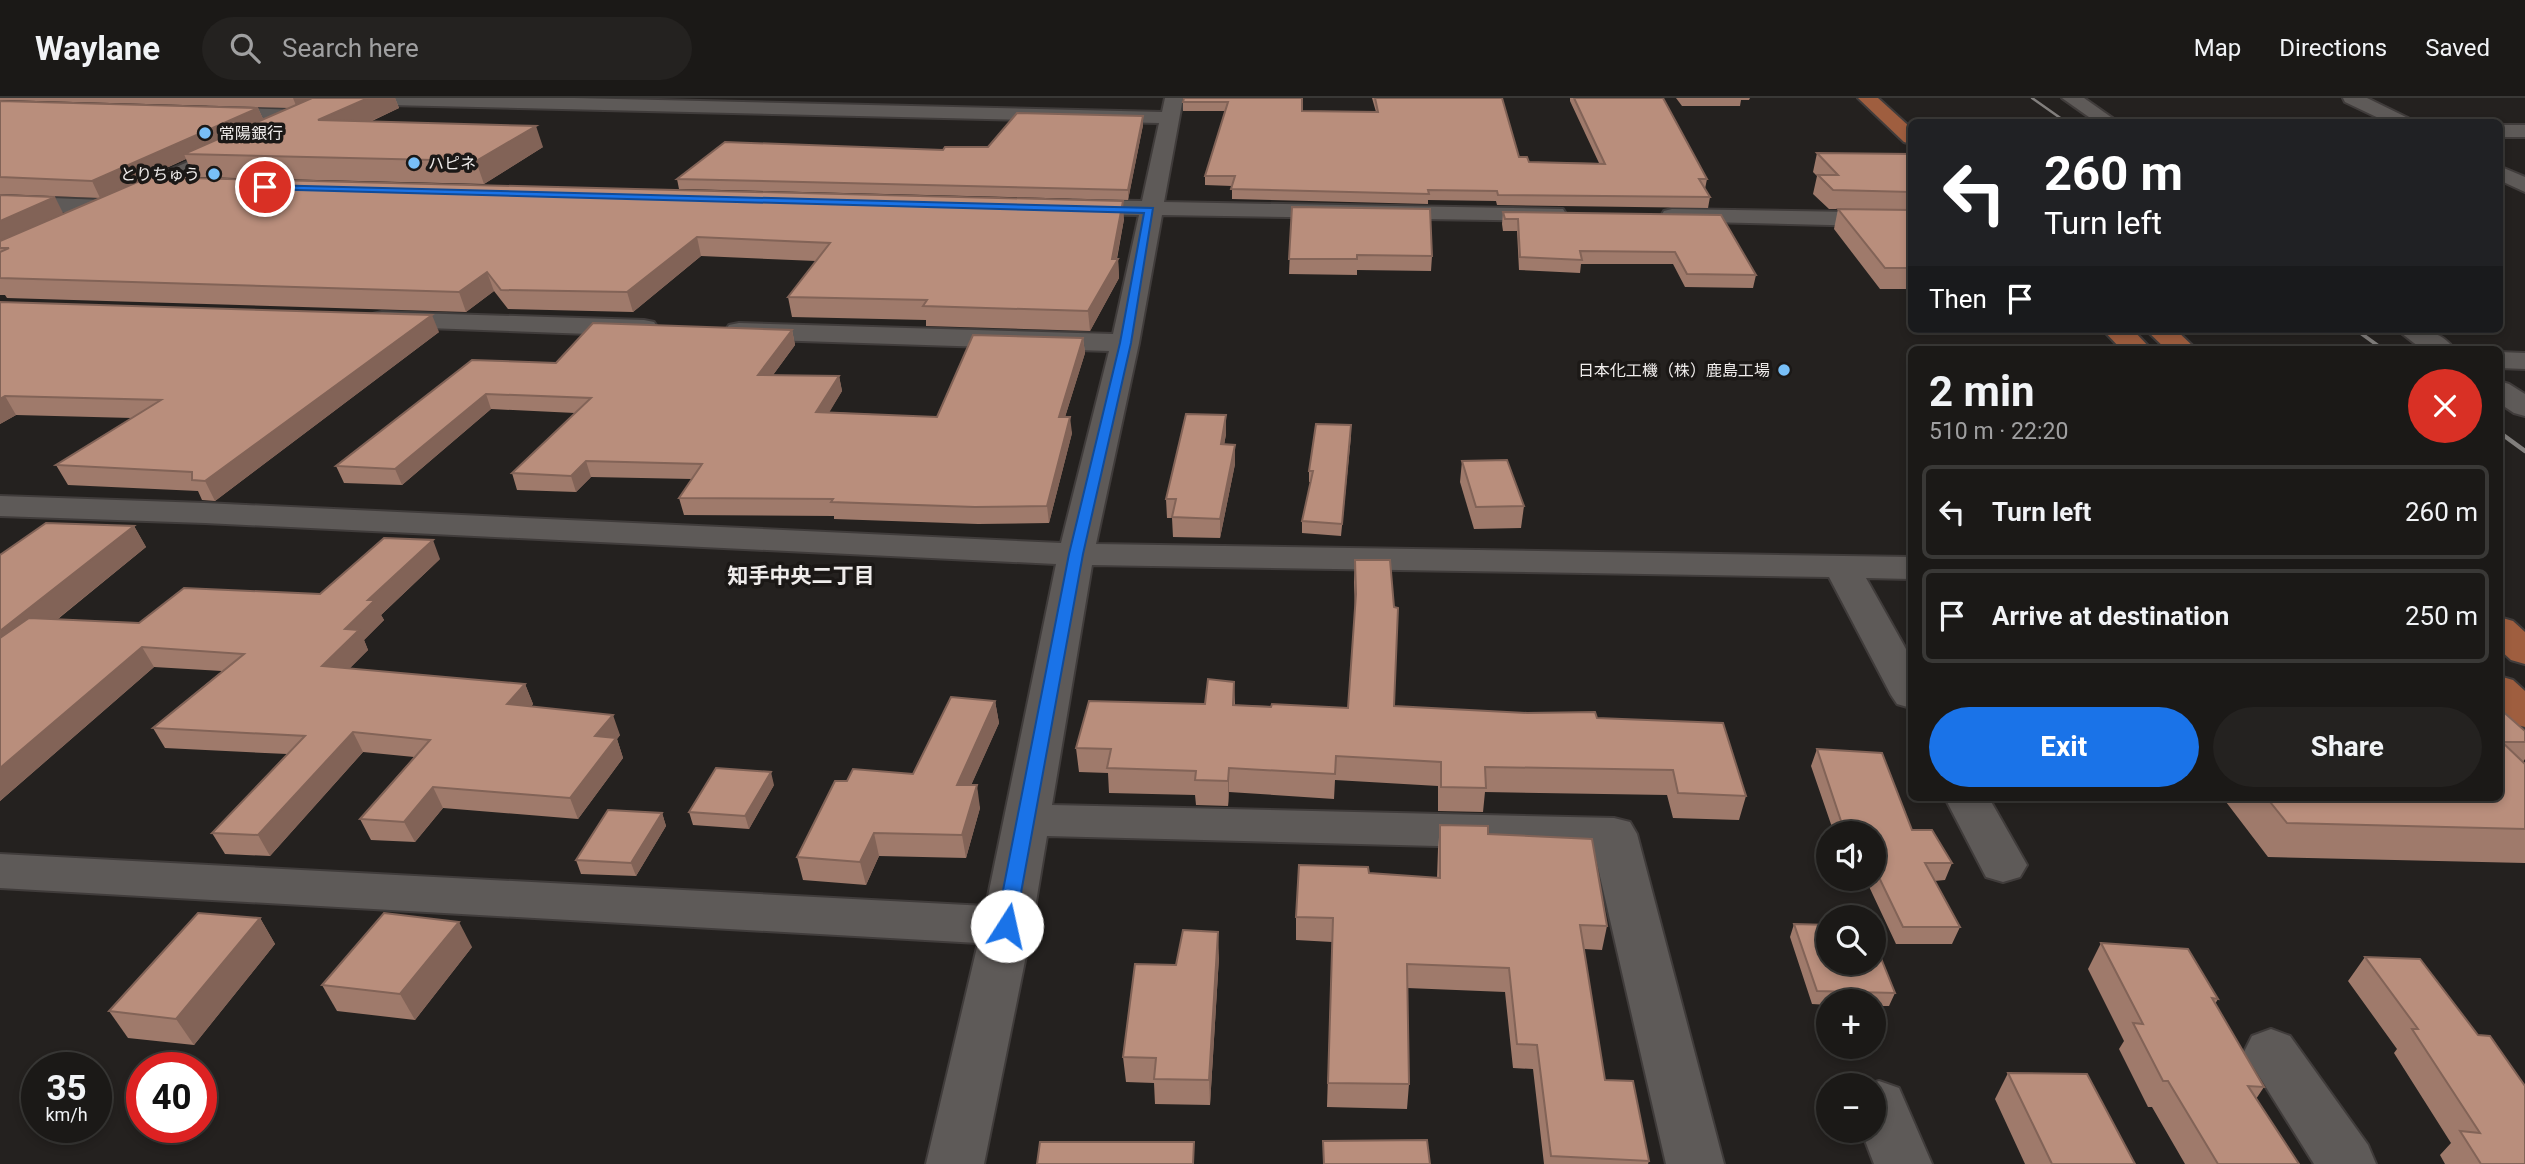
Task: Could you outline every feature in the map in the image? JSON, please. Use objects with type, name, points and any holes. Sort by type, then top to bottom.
[{"type":"main road","points":[[1867,98],[1908,135]]},
{"type":"main road","points":[[2120,333],[2134,346]]},
{"type":"main road","points":[[2164,333],[2178,346]]},
{"type":"main road","points":[[2503,633],[2525,652]]},
{"type":"main road","points":[[2503,693],[2525,714]]},
{"type":"street","points":[[58,229],[342,98],[1172,108],[1125,343],[1076,554],[1007,926],[954,1164]]},
{"type":"street","points":[[2071,98],[2103,119]]},
{"type":"street","points":[[2352,98],[2395,119]]},
{"type":"street","points":[[191,112],[302,116]]},
{"type":"street","points":[[2503,131],[2525,131]]},
{"type":"street","points":[[2503,174],[2525,185]]},
{"type":"street","points":[[154,185],[209,186]]},
{"type":"street","points":[[0,203],[104,207]]},
{"type":"street","points":[[1049,206],[1150,210],[1579,214]]},
{"type":"street","points":[[1648,216],[1908,220]]},
{"type":"street","points":[[361,319],[667,329]]},
{"type":"street","points":[[708,330],[1125,343]]},
{"type":"street","points":[[2416,333],[2435,346]]},
{"type":"street","points":[[2503,360],[2525,361]]},
{"type":"street","points":[[2503,393],[2525,407]]},
{"type":"street","points":[[0,506],[205,513],[1076,554],[1908,568]]},
{"type":"street","points":[[1842,567],[1908,689]]},
{"type":"street","points":[[1968,801],[2003,865]]},
{"type":"street","points":[[1026,820],[1614,834],[1695,1164]]},
{"type":"street","points":[[0,871],[1007,926]]},
{"type":"street","points":[[2270,1052],[2347,1164]]},
{"type":"street","points":[[1886,1122],[1903,1164]]},
{"type":"building","points":[[312,98],[368,98],[318,120],[536,126],[476,161],[184,154]]},
{"type":"building","points":[[1184,98],[1302,98],[1302,111],[1378,112],[1375,98],[1502,98],[1519,157],[1527,157],[1529,162],[1605,164],[1574,98],[1663,98],[1707,179],[1699,179],[1710,197],[1498,195],[1497,191],[1428,190],[1429,194],[1231,189],[1235,176],[1205,176],[1228,102],[1183,102]]},
{"type":"building","points":[[0,101],[258,108],[92,181],[0,177]]},
{"type":"building","points":[[1017,113],[1143,116],[1128,190],[677,179],[725,142],[943,150],[945,147],[988,147]]},
{"type":"building","points":[[1817,153],[1908,154],[1908,192],[1833,190],[1818,175],[1838,175]]},
{"type":"building","points":[[149,177],[1123,201],[1112,259],[1118,259],[1088,311],[923,306],[927,300],[788,297],[830,243],[697,237],[627,292],[501,290],[487,272],[459,292],[0,278],[0,252],[9,248],[0,248],[0,241]]},
{"type":"building","points":[[0,195],[55,197],[0,221]]},
{"type":"building","points":[[1292,207],[1430,209],[1432,256],[1357,255],[1357,259],[1289,259]]},
{"type":"building","points":[[1838,209],[1908,210],[1908,268],[1885,268]]},
{"type":"building","points":[[1503,212],[1721,215],[1756,275],[1687,274],[1675,252],[1580,251],[1582,260],[1520,257],[1518,219],[1505,219]]},
{"type":"building","points":[[0,302],[432,315],[205,481],[192,480],[192,472],[56,465],[161,400],[5,396],[0,399]]},
{"type":"building","points":[[593,323],[792,330],[758,375],[839,376],[816,412],[937,417],[973,335],[1083,338],[1059,417],[1070,417],[1047,506],[975,507],[831,502],[833,499],[679,498],[702,464],[586,461],[571,476],[512,473],[591,398],[486,394],[395,469],[336,466],[472,360],[556,363]]},
{"type":"building","points":[[1186,414],[1226,415],[1221,444],[1235,445],[1220,519],[1172,517],[1176,499],[1166,499]]},
{"type":"building","points":[[1316,424],[1351,425],[1342,524],[1302,521],[1313,471],[1309,471]]},
{"type":"building","points":[[1507,460],[1524,506],[1476,507],[1462,461]]},
{"type":"building","points":[[46,523],[134,526],[0,631],[0,555]]},
{"type":"building","points":[[384,538],[433,540],[368,600],[375,600],[345,629],[359,630],[322,666],[525,684],[507,704],[613,715],[595,736],[616,738],[570,798],[433,787],[404,822],[360,819],[430,740],[353,732],[258,835],[212,833],[305,736],[153,728],[244,654],[142,647],[0,768],[0,638],[29,618],[139,623],[184,588],[320,594]]},
{"type":"building","points":[[1355,560],[1390,560],[1394,607],[1398,608],[1394,706],[1527,713],[1595,712],[1597,718],[1723,723],[1746,796],[1678,793],[1673,770],[1485,767],[1486,788],[1441,787],[1441,762],[1336,756],[1335,774],[1229,768],[1228,781],[1195,780],[1196,771],[1107,768],[1111,749],[1076,748],[1089,701],[1205,704],[1208,679],[1234,682],[1233,705],[1348,708],[1356,594]]},
{"type":"building","points":[[951,697],[995,701],[957,785],[977,785],[962,835],[874,833],[860,862],[797,857],[835,781],[847,781],[853,769],[913,774]]},
{"type":"building","points":[[2503,712],[2525,731],[2525,742],[2503,742]]},
{"type":"building","points":[[2503,743],[2525,764],[2525,829],[2287,823],[2269,801],[2503,801]]},
{"type":"building","points":[[1817,749],[1882,753],[1912,830],[1932,830],[1952,863],[1925,863],[1960,927],[1903,927],[1886,891],[1886,821],[1841,821]]},
{"type":"building","points":[[716,768],[771,772],[745,816],[689,812]]},
{"type":"building","points":[[608,810],[662,813],[631,863],[576,860]]},
{"type":"building","points":[[1440,825],[1488,826],[1488,834],[1592,839],[1607,926],[1580,925],[1605,1080],[1633,1081],[1649,1161],[1551,1156],[1537,1045],[1517,1044],[1509,968],[1407,964],[1409,1084],[1328,1083],[1333,918],[1296,917],[1299,865],[1368,867],[1369,873],[1440,878]]},
{"type":"building","points":[[198,913],[260,918],[176,1019],[109,1011]]},
{"type":"building","points":[[384,913],[459,922],[400,994],[322,985]]},
{"type":"building","points":[[1794,924],[1816,925],[1816,975],[1886,975],[1886,971],[1895,993],[1886,993],[1886,989],[1816,989]]},
{"type":"building","points":[[1183,930],[1218,932],[1209,1080],[1154,1079],[1156,1058],[1123,1057],[1135,964],[1176,965]]},
{"type":"building","points":[[2101,943],[2188,949],[2218,999],[2212,998],[2264,1087],[2248,1086],[2299,1164],[2218,1164],[2168,1081],[2163,1081],[2133,1023],[2143,1024]]},
{"type":"building","points":[[2365,957],[2420,959],[2478,1035],[2490,1036],[2525,1086],[2525,1164],[2481,1164],[2460,1131],[2480,1133],[2412,1029],[2418,1029]]},
{"type":"building","points":[[2008,1073],[2087,1074],[2135,1164],[2052,1164]]},
{"type":"building","points":[[1427,1140],[1430,1164],[1324,1164],[1323,1141]]},
{"type":"building","points":[[1040,1142],[1194,1142],[1193,1164],[1037,1164]]},
{"type":"railway","points":[[2032,98],[2062,119]]},
{"type":"railway","points":[[2361,333],[2378,346]]},
{"type":"railway","points":[[2503,435],[2525,451]]},
{"type":"place","name":"常陽銀行","points":[[205,133]]},
{"type":"place","name":"ハピネ","points":[[414,163]]},
{"type":"place","name":"とりちゅう","points":[[214,174]]},
{"type":"place","name":"日本化工機（株）鹿島工場","points":[[1784,370]]},
{"type":"district","name":"知手中央二丁目","points":[[801,576]]},
{"type":"route","points":[[265,187],[1150,210],[1125,343],[1076,554],[1007,926]]}]
